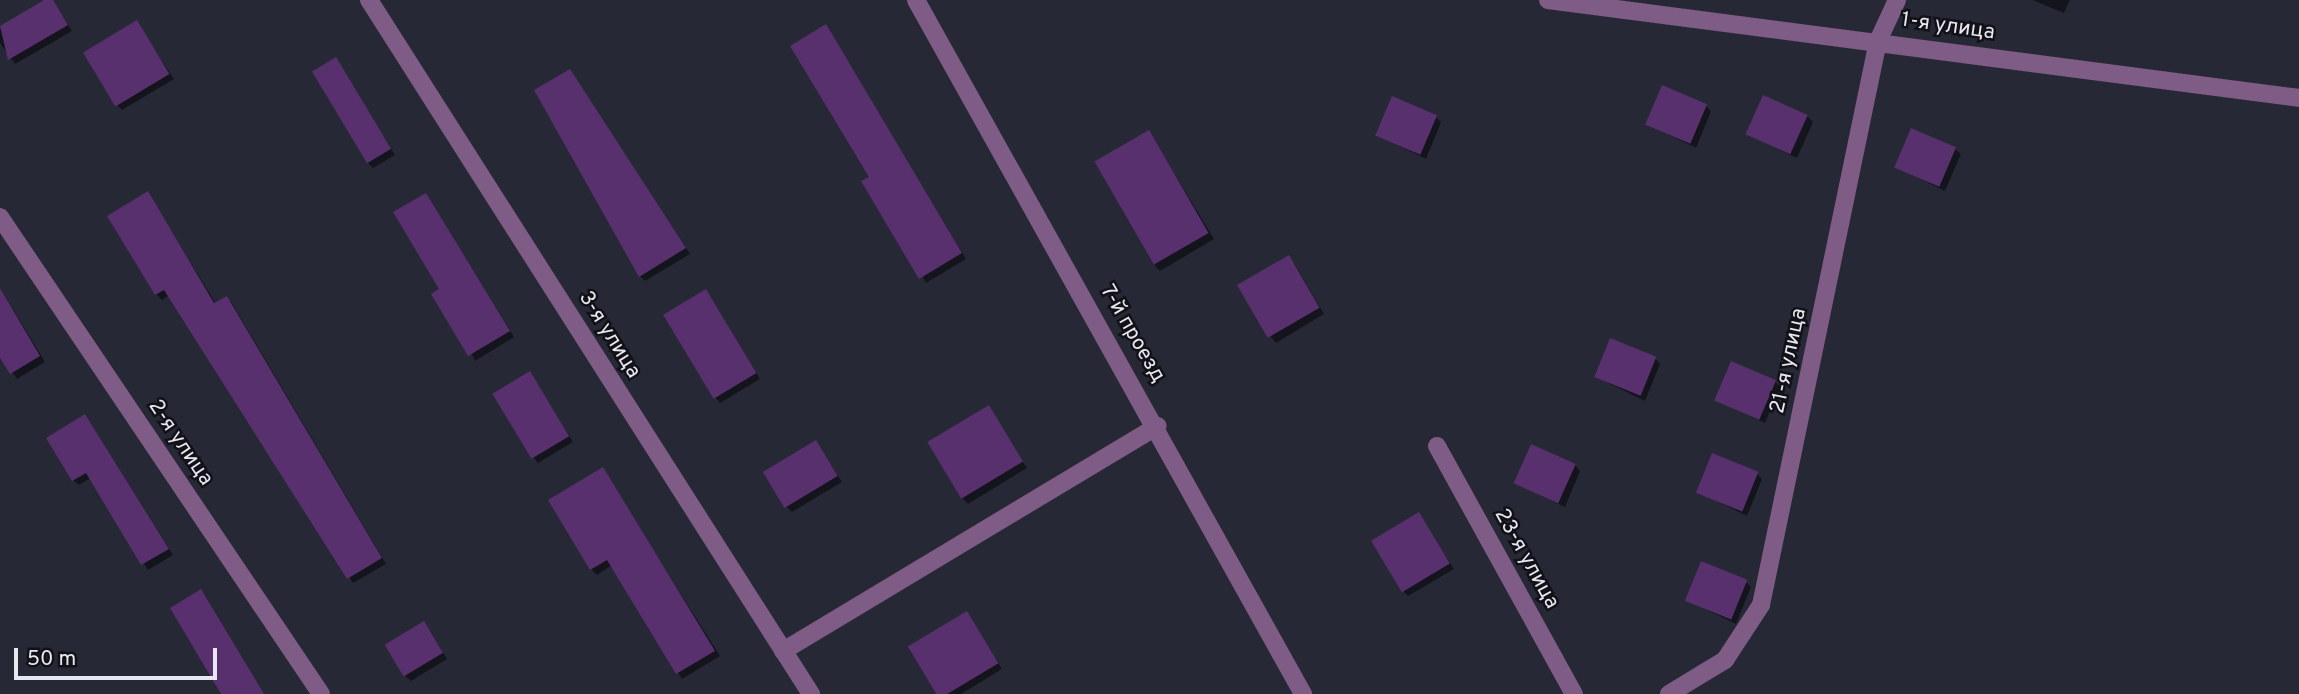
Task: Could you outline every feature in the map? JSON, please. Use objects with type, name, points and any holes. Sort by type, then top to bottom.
[{"type":"street","name":"3-я улица","points":[[369,0],[783,651],[805,691]]},
{"type":"street","name":"7-й проезд","points":[[916,0],[1158,426],[1303,694]]},
{"type":"street","name":"1-я улица","points":[[1548,0],[1878,41],[2299,99]]},
{"type":"street","name":"21-я улица","points":[[1669,694],[1725,660],[1761,605],[1878,41],[1898,0]]},
{"type":"street","name":"2-я улица","points":[[0,217],[321,694]]},
{"type":"street","points":[[783,651],[1158,426]]},
{"type":"street","name":"23-я улица","points":[[1437,446],[1574,694]]},
{"type":"building","points":[[44,0],[53,0],[68,25],[8,60],[0,26]]},
{"type":"building","points":[[137,20],[169,74],[115,106],[83,52]]},
{"type":"building","points":[[826,24],[962,253],[919,279],[861,181],[869,177],[790,46]]},
{"type":"building","points":[[336,57],[391,149],[367,163],[312,71]]},
{"type":"building","points":[[570,69],[686,248],[639,277],[534,90]]},
{"type":"building","points":[[1662,85],[1707,104],[1690,144],[1645,125]]},
{"type":"building","points":[[1763,95],[1808,115],[1790,154],[1746,134]]},
{"type":"building","points":[[1392,96],[1437,115],[1420,155],[1375,136]]},
{"type":"building","points":[[1911,128],[1956,147],[1939,187],[1894,168]]},
{"type":"building","points":[[1149,130],[1208,233],[1154,265],[1094,162]]},
{"type":"building","points":[[148,191],[214,303],[227,296],[382,558],[347,579],[164,290],[155,295],[107,216]]},
{"type":"building","points":[[426,193],[510,331],[468,356],[431,294],[439,289],[393,212]]},
{"type":"building","points":[[1289,255],[1320,308],[1268,338],[1237,285]]},
{"type":"building","points":[[0,288],[40,356],[10,374],[0,358]]},
{"type":"building","points":[[706,289],[756,373],[714,399],[663,315]]},
{"type":"building","points":[[1610,338],[1656,357],[1641,396],[1594,377]]},
{"type":"building","points":[[1731,361],[1776,380],[1759,420],[1714,401]]},
{"type":"building","points":[[530,371],[569,436],[531,459],[492,394]]},
{"type":"building","points":[[989,405],[1023,462],[961,499],[927,442]]},
{"type":"building","points":[[85,414],[169,549],[141,565],[86,473],[72,481],[46,438]]},
{"type":"building","points":[[816,440],[838,476],[784,508],[763,472]]},
{"type":"building","points":[[1531,444],[1576,464],[1558,503],[1514,483]]},
{"type":"building","points":[[1712,453],[1758,472],[1742,512],[1696,493]]},
{"type":"building","points":[[603,467],[715,651],[676,674],[607,560],[590,570],[548,500]]},
{"type":"building","points":[[1419,512],[1450,563],[1402,592],[1371,541]]},
{"type":"building","points":[[1701,561],[1747,580],[1731,620],[1685,601]]},
{"type":"building","points":[[201,589],[264,694],[221,694],[170,608]]},
{"type":"building","points":[[967,611],[998,663],[947,694],[936,694],[908,647]]},
{"type":"building","points":[[424,621],[443,653],[404,676],[385,645]]}]
